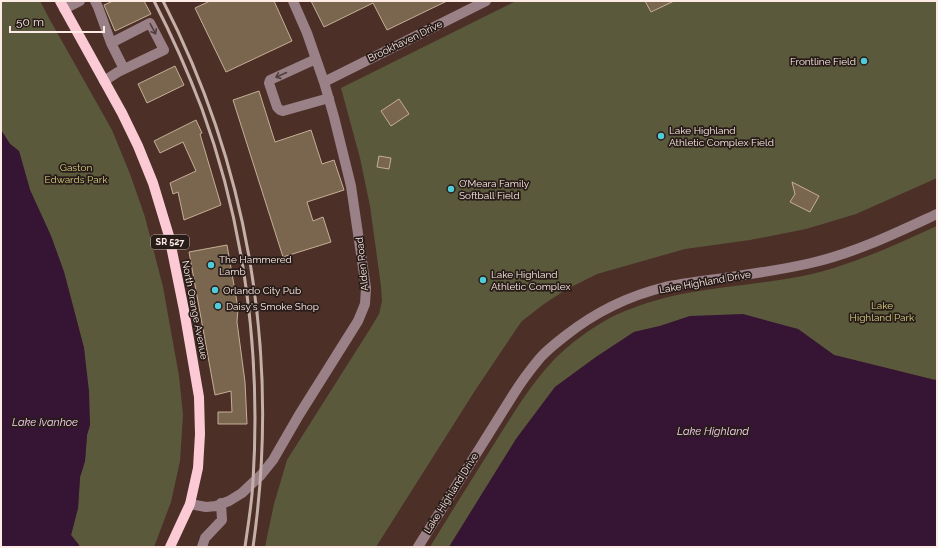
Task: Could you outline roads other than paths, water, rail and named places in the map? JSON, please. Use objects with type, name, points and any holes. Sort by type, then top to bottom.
[{"type":"main road","name":"North Orange Avenue","points":[[62,5],[122,113],[138,146],[153,183],[169,236],[184,310],[199,397],[200,434],[198,468],[190,504],[170,547]]},
{"type":"street","points":[[62,5],[80,1]]},
{"type":"street","points":[[95,1],[111,43],[124,69]]},
{"type":"street","name":"Alden Road","points":[[190,504],[206,507],[221,504],[242,493],[261,475],[273,460],[299,415],[358,321],[365,304],[366,288],[351,186],[324,82],[307,33],[293,1]]},
{"type":"street","name":"Brookhaven Drive","points":[[324,82],[486,1]]},
{"type":"street","points":[[104,81],[124,69],[164,50],[150,23],[111,43]]},
{"type":"street","points":[[316,59],[270,80],[269,83],[277,107],[283,111],[329,98]]},
{"type":"street","name":"Lake Highland Drive","points":[[418,547],[526,375],[541,357],[576,328],[615,305],[639,295],[665,287],[781,269],[837,257],[902,231],[937,214]]},
{"type":"street","points":[[203,542],[222,520],[221,504]]},
{"type":"water","name":"Lake Ivanhoe","points":[[1,130],[10,144],[19,151],[30,190],[51,236],[64,272],[84,348],[89,391],[90,425],[87,435],[85,461],[80,477],[78,508],[71,535],[79,545],[78,547],[1,547]]},
{"type":"water","name":"Lake Highland","points":[[743,314],[798,329],[834,355],[935,380],[937,379],[937,547],[449,547],[516,439],[555,387],[634,332],[660,326],[690,316]]},
{"type":"railway","points":[[154,1],[180,54],[202,109],[217,154],[229,199],[247,292],[252,339],[255,434],[251,506],[245,547]]},
{"type":"railway","points":[[163,1],[193,65],[218,131],[237,198],[251,267],[259,336],[263,406],[260,476],[253,547]]},
{"type":"place","name":"Frontline Field","points":[[864,61]]},
{"type":"place","name":"Lake Highland Athletic Complex Field","points":[[661,136]]},
{"type":"place","name":"O’Meara Family Softball Field","points":[[451,189]]},
{"type":"place","name":"The Hammered Lamb","points":[[211,265]]},
{"type":"place","name":"Lake Highland Athletic Complex","points":[[483,280]]},
{"type":"place","name":"Orlando City Pub","points":[[215,290]]},
{"type":"place","name":"Daisy's Smoke Shop","points":[[218,306]]},
{"type":"park label","name":"Gaston Edwards Park","points":[[76,172]]},
{"type":"park label","name":"Lake Highland Park","points":[[882,310]]}]
